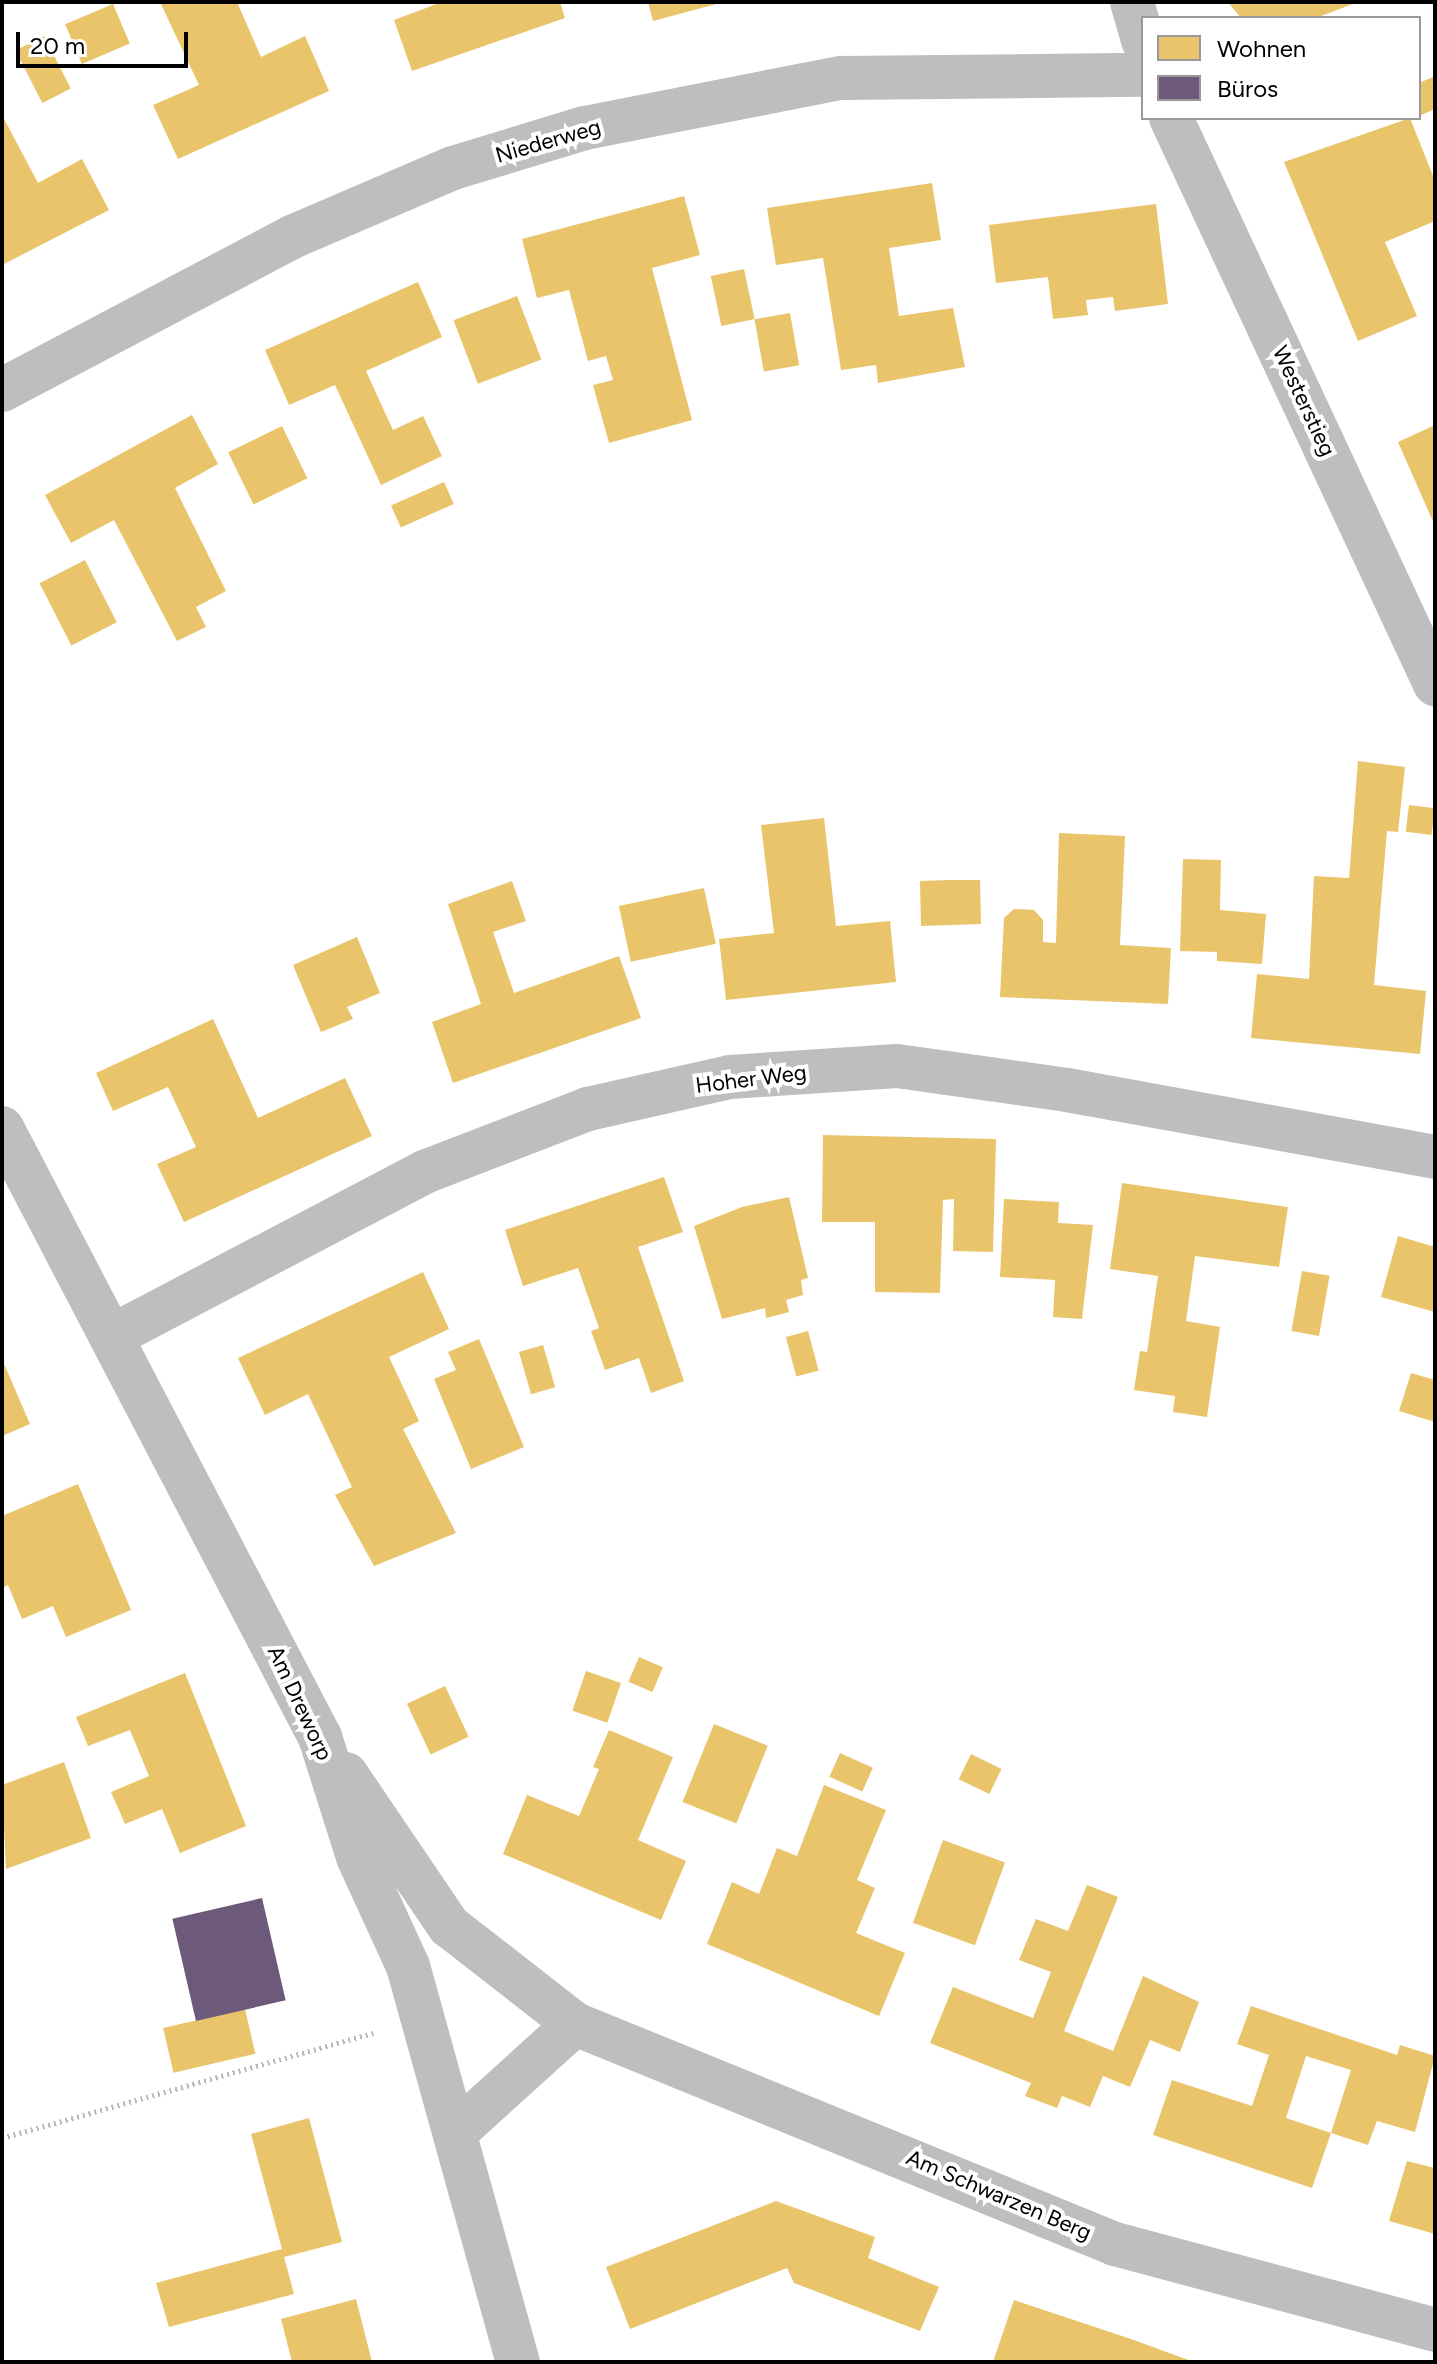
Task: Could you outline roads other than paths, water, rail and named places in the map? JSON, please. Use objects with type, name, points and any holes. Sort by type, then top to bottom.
[{"type":"street","points":[[1132,2],[1141,33]]},
{"type":"street","name":"Niederweg","points":[[2,390],[292,237],[453,168],[585,128],[841,78],[1141,75]]},
{"type":"street","name":"Westerstieg","points":[[1172,120],[1435,684]]},
{"type":"street","name":"Hoher Weg","points":[[114,1335],[427,1171],[588,1109],[730,1077],[897,1066],[1067,1090],[1435,1157]]},
{"type":"street","name":"Am Dreworp","points":[[2,1128],[114,1335],[320,1737],[358,1857],[408,1966],[458,2130],[518,2362]]},
{"type":"street","name":"Am Schwarzen Berg","points":[[320,1737],[449,1926],[575,2024],[1115,2244],[1435,2330]]},
{"type":"street","points":[[458,2130],[575,2024]]}]
